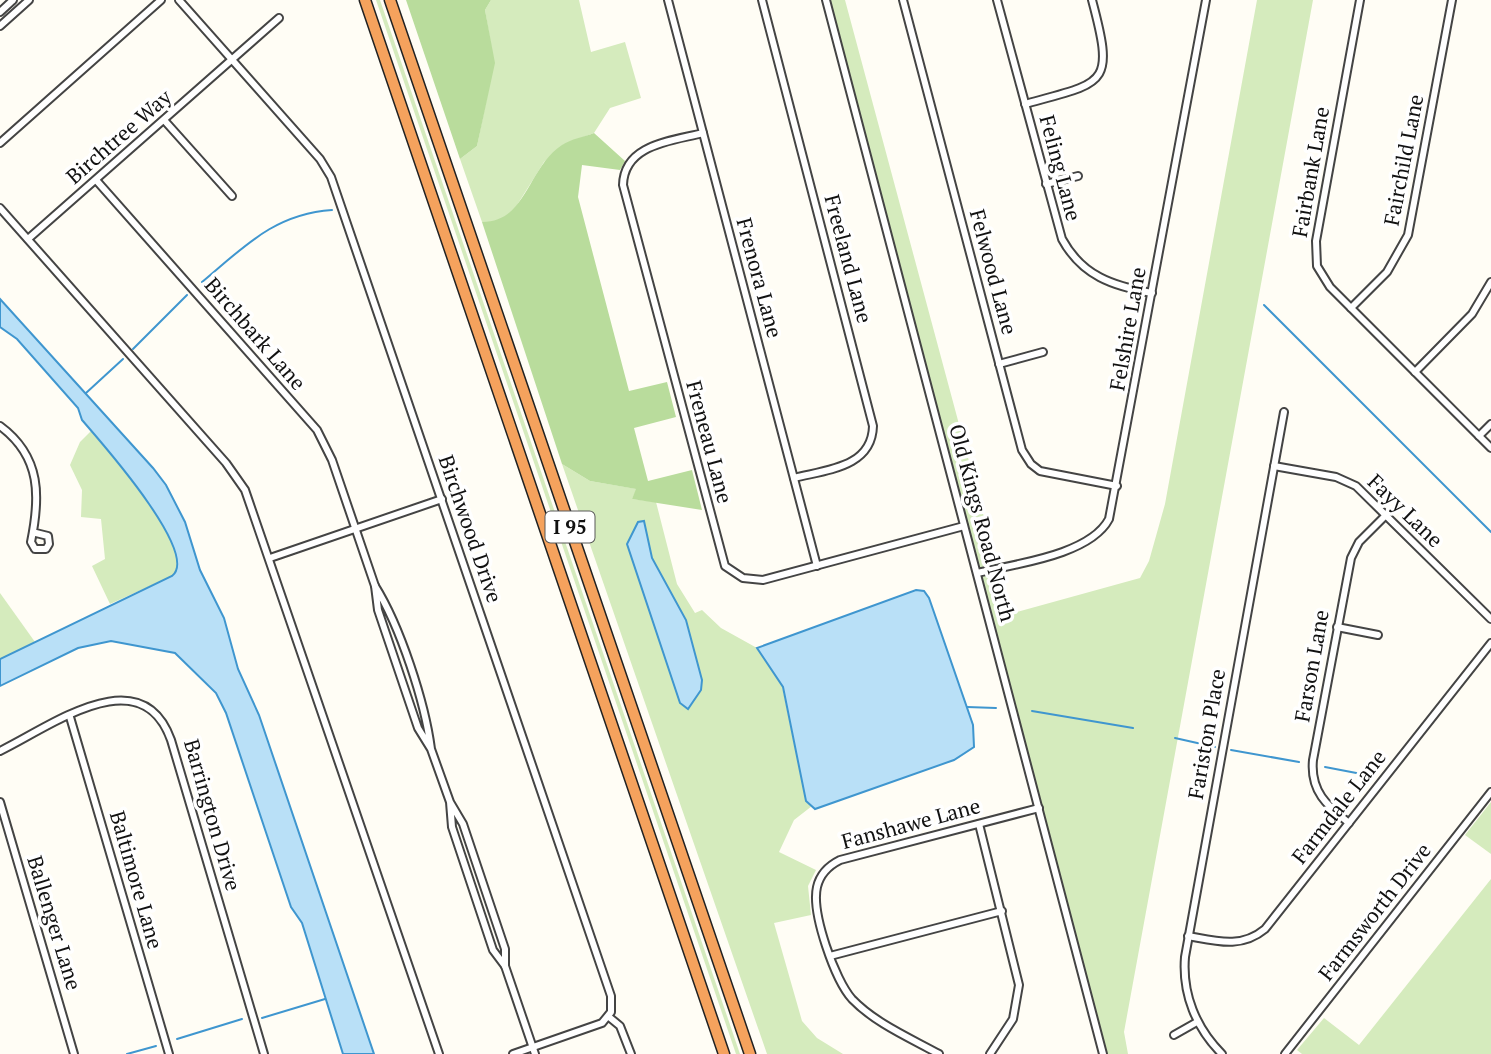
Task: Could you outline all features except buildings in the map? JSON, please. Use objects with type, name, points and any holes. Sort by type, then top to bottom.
[{"type":"highway","name":"I 95","points":[[365,0],[724,1054]]},
{"type":"highway","name":"I 95","points":[[390,0],[750,1054]]},
{"type":"street","points":[[0,12],[13,0]]},
{"type":"street","points":[[0,26],[29,0]]},
{"type":"street","points":[[0,143],[161,0]]},
{"type":"street","name":"Birchwood Drive","points":[[179,0],[329,173],[611,996],[609,1017]]},
{"type":"street","name":"Frenora Lane","points":[[668,0],[817,566]]},
{"type":"street","name":"Freeland Lane","points":[[762,0],[873,426],[870,443],[858,459],[794,478]]},
{"type":"street","name":"Old Kings Road North","points":[[826,0],[1103,1054]]},
{"type":"street","name":"Felwood Lane","points":[[903,0],[1020,445],[1031,464],[1051,475],[1117,486]]},
{"type":"street","name":"Feling Lane","points":[[997,0],[1060,233],[1080,263],[1112,284],[1152,293]]},
{"type":"street","points":[[1025,104],[1084,87],[1098,76],[1104,51],[1091,0]]},
{"type":"street","name":"Felshire Lane","points":[[977,573],[1089,542],[1107,524],[1117,486],[1206,0]]},
{"type":"street","name":"Fairbank Lane","points":[[1360,0],[1315,246],[1321,274],[1351,308],[1491,448]]},
{"type":"street","name":"Fairchild Lane","points":[[1351,308],[1387,272],[1408,234],[1452,0]]},
{"type":"street","name":"Birchtree Way","points":[[28,239],[279,18]]},
{"type":"street","points":[[164,120],[232,196]]},
{"type":"street","name":"Freneau Lane","points":[[703,133],[648,148],[637,154],[625,170],[625,196],[723,562],[737,575],[755,581],[964,526]]},
{"type":"street","points":[[1046,184],[1078,176]]},
{"type":"street","name":"Birchbark Lane","points":[[96,180],[317,430],[330,455],[375,586],[388,608],[428,725],[431,749],[450,802]]},
{"type":"street","points":[[0,208],[233,471],[249,497],[439,1054]]},
{"type":"street","points":[[1415,372],[1472,314],[1491,282]]},
{"type":"street","points":[[999,364],[1043,352]]},
{"type":"street","name":"Fariston Place","points":[[1222,1054],[1197,1021],[1185,979],[1188,936],[1284,412]]},
{"type":"street","points":[[1479,436],[1491,424]]},
{"type":"street","points":[[0,426],[22,447],[33,469],[37,491],[36,533]]},
{"type":"street","name":"Fayy Lane","points":[[1274,466],[1348,481],[1491,619]]},
{"type":"street","points":[[270,558],[442,499]]},
{"type":"street","name":"Farson Lane","points":[[1349,823],[1321,798],[1312,771],[1352,554],[1362,539],[1386,515]]},
{"type":"street","points":[[1337,627],[1378,635]]},
{"type":"street","name":"Farmdale Lane","points":[[1188,936],[1232,943],[1258,935],[1274,919],[1491,643]]},
{"type":"street","name":"Barrington Drive","points":[[0,751],[101,702],[124,699],[149,708],[167,728],[264,1054]]},
{"type":"street","name":"Baltimore Lane","points":[[70,717],[169,1054]]},
{"type":"street","name":"Farmsworth Drive","points":[[1285,1054],[1491,792]]},
{"type":"street","name":"Ballenger Lane","points":[[0,802],[74,1054]]},
{"type":"street","points":[[450,802],[463,824],[505,949],[505,966],[533,1051]]},
{"type":"street","points":[[450,802],[452,827],[460,852],[493,950],[505,966]]},
{"type":"street","name":"Fanshawe Lane","points":[[939,1054],[858,1005],[840,982],[830,956],[816,894],[818,881],[827,867],[845,859],[1038,808]]},
{"type":"street","points":[[979,824],[1017,970],[1019,995],[1011,1024],[990,1054]]},
{"type":"street","points":[[830,956],[1002,911]]},
{"type":"street","points":[[513,1054],[533,1051],[596,1026],[609,1017],[620,1026],[631,1054]]},
{"type":"street","points":[[1174,1035],[1197,1021]]},
{"type":"green space","points":[[376,0],[380,0],[740,1054],[736,1054]]},
{"type":"green space","points":[[406,0],[491,0],[485,10],[495,63],[477,146],[460,159]]},
{"type":"green space","points":[[491,0],[579,0],[591,52],[625,42],[641,98],[610,108],[594,133],[563,145],[544,162],[512,213],[498,222],[482,222],[460,159],[477,146],[494,63],[485,10]]},
{"type":"green space","points":[[830,0],[845,0],[1010,614],[1140,578],[1149,561],[1165,504],[1257,0],[1313,0],[1124,1032],[1128,1054],[1107,1054]]},
{"type":"green space","points":[[594,133],[625,161],[620,170],[582,165],[578,197],[629,391],[667,382],[676,417],[634,428],[648,481],[692,470],[702,510],[632,499],[636,489],[590,481],[562,464],[482,222],[497,220],[509,213],[518,204],[550,155],[562,145]]},
{"type":"green space","points":[[91,431],[131,480],[163,526],[174,547],[177,565],[172,576],[110,604],[92,566],[105,559],[101,519],[81,517],[82,490],[70,465],[80,442]]},
{"type":"green space","points":[[562,464],[590,481],[637,489],[632,499],[656,502],[677,584],[695,613],[702,610],[721,628],[757,648],[781,681],[806,801],[812,806],[794,820],[779,852],[816,870],[808,886],[811,915],[774,923],[802,1021],[817,1038],[843,1054],[767,1054]]},
{"type":"green space","points":[[0,593],[35,642],[0,659]]},
{"type":"green space","points":[[1491,802],[1491,854],[1465,835]]},
{"type":"green space","points":[[1491,879],[1491,1054],[1302,1054],[1297,1050],[1324,1018],[1359,1045]]},
{"type":"water","points":[[0,299],[153,468],[166,485],[185,522],[200,570],[224,618],[238,669],[259,715],[374,1054],[343,1054],[302,923],[291,907],[226,713],[216,693],[175,653],[111,641],[78,648],[0,686],[0,659],[172,576],[177,564],[173,545],[161,523],[126,473],[82,420],[78,408],[17,339],[0,327]]},
{"type":"water","points":[[644,521],[652,558],[686,620],[702,680],[701,690],[688,709],[680,703],[627,544],[638,522]]},
{"type":"water","points":[[916,590],[924,591],[929,598],[973,725],[974,747],[954,760],[815,809],[806,801],[783,687],[757,648]]},
{"type":"waterway","points":[[202,282],[246,245],[276,225],[311,213],[332,210]]},
{"type":"waterway","points":[[133,349],[187,295]]},
{"type":"waterway","points":[[1264,305],[1491,532]]},
{"type":"waterway","points":[[86,393],[123,359]]},
{"type":"waterway","points":[[967,707],[996,708]]},
{"type":"waterway","points":[[1032,711],[1133,728]]},
{"type":"waterway","points":[[1175,738],[1215,747]]},
{"type":"waterway","points":[[1231,750],[1299,762]]},
{"type":"waterway","points":[[1325,767],[1372,776]]},
{"type":"waterway","points":[[262,1018],[325,999]]},
{"type":"waterway","points":[[177,1039],[242,1019]]},
{"type":"waterway","points":[[127,1054],[156,1046]]}]
